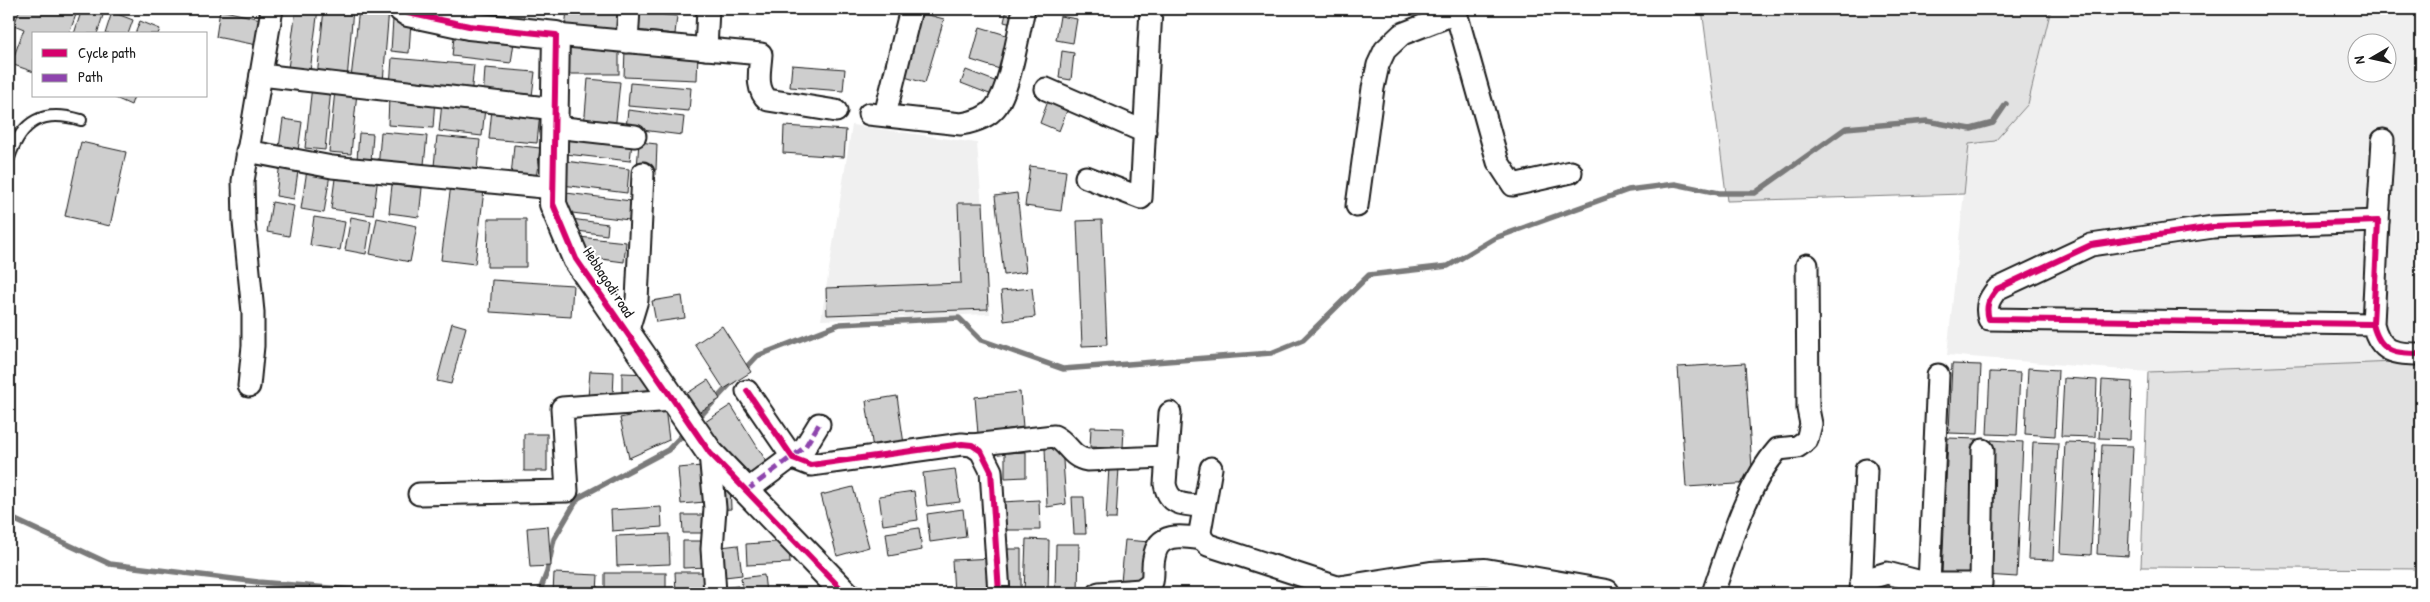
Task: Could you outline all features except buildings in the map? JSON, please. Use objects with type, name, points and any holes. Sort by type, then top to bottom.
[{"type":"street","points":[[249,386],[253,346],[253,312],[244,222],[243,181],[272,9]]},
{"type":"street","points":[[402,9],[408,13],[438,14],[469,26],[761,54],[760,87],[763,96],[768,100],[836,111]]},
{"type":"street","points":[[627,42],[630,9]]},
{"type":"street","points":[[706,48],[708,9]]},
{"type":"street","points":[[912,9],[877,114],[961,124],[974,122],[994,109],[1003,96],[1024,9]]},
{"type":"street","points":[[1086,177],[1141,198],[1150,9]]},
{"type":"street","points":[[1357,206],[1373,88],[1378,65],[1386,50],[1402,34],[1455,11],[1498,162],[1509,180],[1513,185],[1571,172]]},
{"type":"street","name":"Hebbagodi road","points":[[556,35],[553,204],[576,259],[692,426],[746,491],[845,593]]},
{"type":"street","points":[[261,75],[555,118],[635,136]]},
{"type":"street","points":[[1046,89],[1145,132]]},
{"type":"street","points":[[2383,140],[2373,324],[2380,343],[2389,350],[2398,354],[2421,354]]},
{"type":"street","points":[[247,151],[332,167],[554,188]]},
{"type":"street","points":[[627,333],[637,300],[643,173]]},
{"type":"street","points":[[2373,324],[1989,319],[1986,311],[1988,300],[1997,289],[2090,245],[2213,227],[2378,221]]},
{"type":"street","points":[[1713,593],[1741,512],[1765,463],[1778,448],[1797,447],[1807,440],[1811,424],[1808,409],[1807,265]]},
{"type":"street","points":[[1929,584],[1938,375]]},
{"type":"street","points":[[747,391],[793,458],[811,465],[962,444],[972,445],[1048,436],[1059,438],[1075,457],[1087,460],[1167,457]]},
{"type":"street","points":[[420,494],[567,490],[562,408],[692,426],[714,508],[712,549],[715,593]]},
{"type":"street","points":[[1170,413],[1165,484],[1169,497],[1180,505],[1204,506]]},
{"type":"street","points":[[746,491],[793,458],[805,447],[820,424]]},
{"type":"street","points":[[972,445],[981,451],[991,471],[999,593]]},
{"type":"street","points":[[1861,587],[1887,573],[1929,584],[1981,584],[1983,450]]},
{"type":"street","points":[[1202,539],[1200,532],[1211,468]]},
{"type":"street","points":[[1861,587],[1866,470]]},
{"type":"street","points":[[1099,593],[1141,590],[1146,587],[1152,582],[1156,550],[1163,541],[1171,536],[1202,539],[1215,548],[1340,591],[1431,575],[1485,572],[1606,593]]},
{"type":"lane","points":[[9,158],[12,150],[28,126],[38,117],[51,115],[81,120]]},
{"type":"shaded area","points":[[1702,9],[2051,9],[2028,104],[1995,141],[1969,144],[1964,194],[1727,201]]},
{"type":"shaded area","points":[[2051,9],[2421,9],[2421,361],[2148,372],[1947,355],[1969,144],[2028,104]]},
{"type":"shaded area","points":[[852,125],[977,143],[990,314],[821,320]]},
{"type":"shaded area","points":[[2421,361],[2421,569],[2141,567],[2148,372]]},
{"type":"waterway","points":[[743,371],[757,356],[840,324],[959,318],[981,340],[1063,369],[1271,353],[1303,340],[1369,275],[1448,266],[1495,238],[1628,190],[1675,184],[1719,193],[1755,193],[1846,128],[1927,121],[1971,129],[1993,123],[2006,104]]},
{"type":"waterway","points":[[695,422],[733,381]]},
{"type":"waterway","points":[[539,593],[547,572],[554,539],[578,498],[668,450],[687,430]]},
{"type":"waterway","points":[[9,517],[110,564],[258,582],[388,593]]},
{"type":"marked path","points":[[746,491],[805,447],[819,424]]},
{"type":"cycle path","points":[[402,9],[408,13],[469,26],[556,35],[553,204],[576,259],[710,453],[845,593]]},
{"type":"cycle path","points":[[2373,324],[1989,319],[1987,310],[1990,299],[1997,289],[2091,245],[2213,227],[2378,221],[2373,324],[2376,334],[2384,346],[2390,350],[2421,354]]},
{"type":"cycle path","points":[[747,391],[793,458],[811,465],[962,444],[972,445],[981,451],[991,471],[999,593]]}]
